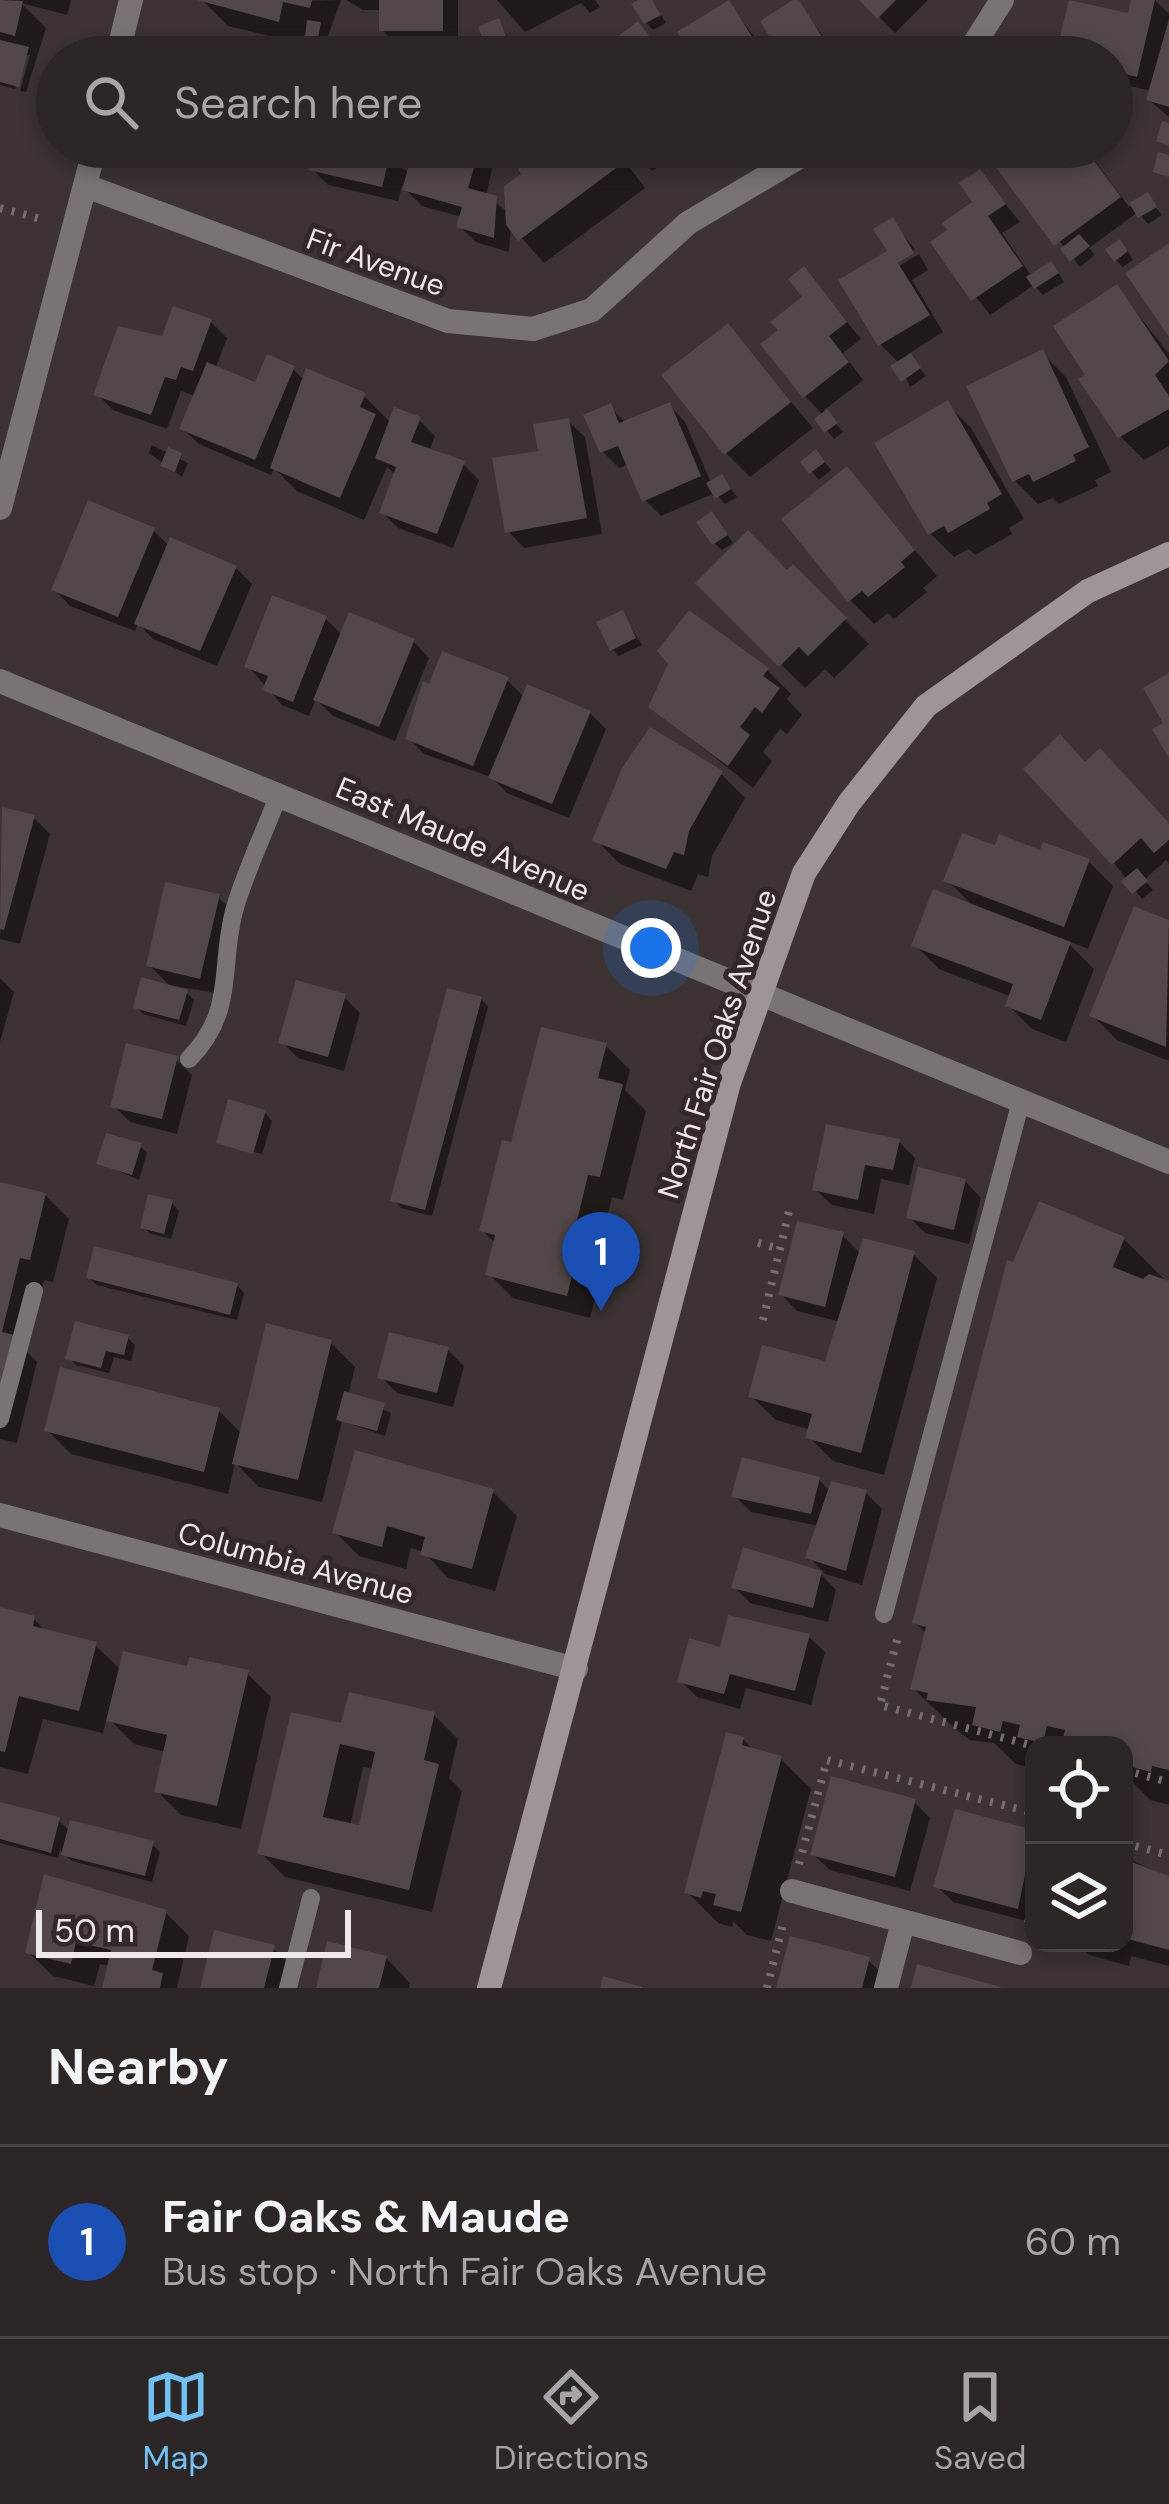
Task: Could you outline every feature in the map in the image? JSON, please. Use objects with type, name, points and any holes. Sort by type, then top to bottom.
[{"type":"main road","name":"North Fair Oaks Avenue","points":[[489,1988],[693,1216],[758,994],[804,873],[849,803],[926,706],[1088,592],[1168,553]]},
{"type":"street","points":[[122,36],[131,0]]},
{"type":"street","points":[[979,36],[1002,0]]},
{"type":"street","points":[[0,508],[90,168]]},
{"type":"street","name":"Fir Avenue","points":[[86,186],[448,321],[533,329],[592,310],[688,223],[781,168]]},
{"type":"street","name":"East Maude Avenue","points":[[0,681],[1169,1162]]},
{"type":"street","name":"Columbia Avenue","points":[[0,1515],[576,1669]]},
{"type":"street","points":[[791,1891],[1020,1953]]},
{"type":"street","points":[[886,1988],[903,1922]]},
{"type":"lane","points":[[189,1060],[211,1036],[230,967],[227,948],[234,910],[278,796]]},
{"type":"lane","points":[[894,1616],[1022,1101]]},
{"type":"lane","points":[[0,1418],[34,1291]]},
{"type":"lane","points":[[288,1988],[311,1898]]},
{"type":"path","points":[[0,208],[75,228]]},
{"type":"path","points":[[763,1320],[790,1207]]},
{"type":"path","points":[[758,1243],[780,1249]]},
{"type":"path","points":[[894,1616],[880,1705],[1025,1744]]},
{"type":"path","points":[[767,1988],[826,1760],[1025,1811]]},
{"type":"path","points":[[1133,1772],[1168,1782]]},
{"type":"path","points":[[1128,1844],[1169,1855]]},
{"type":"building","points":[[0,0],[23,1],[15,36],[0,32]]},
{"type":"building","points":[[197,0],[312,0],[310,8],[283,2],[279,22]]},
{"type":"building","points":[[379,0],[443,0],[443,31],[379,31]]},
{"type":"building","points":[[652,0],[661,15],[644,24],[631,4]]},
{"type":"building","points":[[729,0],[752,36],[679,36],[677,32]]},
{"type":"building","points":[[799,0],[822,36],[769,36],[760,21]]},
{"type":"building","points":[[859,0],[896,0],[877,19]]},
{"type":"building","points":[[1069,0],[1128,13],[1131,0],[1155,0],[1137,77],[1133,76],[1133,36],[1060,36]]},
{"type":"building","points":[[499,18],[506,36],[482,36],[478,27]]},
{"type":"building","points":[[1169,19],[1169,107],[1146,100]]},
{"type":"building","points":[[307,20],[321,22],[318,36],[305,36]]},
{"type":"building","points":[[638,21],[649,36],[618,36]]},
{"type":"building","points":[[0,40],[29,47],[19,87],[0,82]]},
{"type":"building","points":[[1162,121],[1169,123],[1169,146],[1156,141]]},
{"type":"building","points":[[1158,152],[1169,155],[1169,177],[1153,172]]},
{"type":"building","points":[[309,168],[387,168],[382,187]]},
{"type":"building","points":[[408,168],[474,168],[468,188],[497,196],[494,238],[456,227],[462,207],[402,190]]},
{"type":"building","points":[[518,168],[616,168],[518,241],[506,225],[504,186],[521,174]]},
{"type":"building","points":[[996,168],[1100,168],[1121,197],[1054,246]]},
{"type":"building","points":[[980,169],[1006,204],[988,216],[1023,266],[971,301],[930,242],[947,230],[942,223],[972,202],[959,183]]},
{"type":"building","points":[[1148,192],[1157,207],[1138,218],[1129,203]]},
{"type":"building","points":[[893,217],[914,253],[898,263],[930,315],[878,346],[838,280],[887,251],[873,229]]},
{"type":"building","points":[[1079,234],[1090,246],[1070,262],[1060,249]]},
{"type":"building","points":[[1120,239],[1128,251],[1114,262],[1105,249]]},
{"type":"building","points":[[1169,243],[1169,337],[1125,273]]},
{"type":"building","points":[[1051,261],[1059,273],[1034,289],[1026,277]]},
{"type":"building","points":[[804,266],[847,322],[829,336],[849,362],[803,398],[760,344],[778,330],[770,322],[802,297],[788,279]]},
{"type":"building","points":[[1117,284],[1169,361],[1155,375],[1169,396],[1169,409],[1118,438],[1078,379],[1085,375],[1053,326]]},
{"type":"building","points":[[173,306],[212,319],[193,371],[181,367],[176,380],[165,377],[151,415],[93,395],[118,326],[162,336]]},
{"type":"building","points":[[728,323],[791,402],[724,455],[661,375]]},
{"type":"building","points":[[1043,349],[1089,447],[1073,455],[1076,461],[1033,482],[1029,474],[1012,482],[966,386]]},
{"type":"building","points":[[911,353],[921,368],[901,382],[890,366]]},
{"type":"building","points":[[267,354],[295,366],[255,460],[179,429],[207,362],[255,382]]},
{"type":"building","points":[[306,368],[366,393],[360,407],[376,414],[340,498],[270,468]]},
{"type":"building","points":[[948,400],[1002,494],[987,503],[990,509],[948,533],[944,526],[928,535],[874,443]]},
{"type":"building","points":[[670,402],[701,476],[642,502],[618,446],[600,453],[583,415],[611,403],[619,423]]},
{"type":"building","points":[[394,407],[421,417],[411,442],[465,461],[437,534],[379,513],[396,467],[375,458]]},
{"type":"building","points":[[827,409],[838,423],[824,433],[814,419]]},
{"type":"building","points":[[569,418],[587,518],[505,533],[492,458],[538,451],[533,424]]},
{"type":"building","points":[[168,447],[182,453],[175,472],[160,466]]},
{"type":"building","points":[[816,449],[825,462],[809,474],[800,462]]},
{"type":"building","points":[[847,466],[915,550],[901,562],[905,567],[868,597],[862,591],[848,602],[781,519]]},
{"type":"building","points":[[722,474],[731,489],[715,499],[706,483]]},
{"type":"building","points":[[88,500],[155,528],[118,617],[51,590]]},
{"type":"building","points":[[712,511],[728,535],[712,545],[696,522]]},
{"type":"building","points":[[748,530],[787,570],[793,564],[847,618],[808,656],[799,647],[779,667],[695,583]]},
{"type":"building","points":[[170,537],[237,566],[200,651],[134,624]]},
{"type":"building","points":[[272,595],[327,616],[293,702],[262,690],[268,676],[244,667]]},
{"type":"building","points":[[623,610],[636,638],[610,651],[596,622]]},
{"type":"building","points":[[689,610],[769,668],[763,676],[780,688],[762,713],[755,707],[740,727],[750,735],[728,766],[648,707],[668,664],[657,651]]},
{"type":"building","points":[[349,612],[415,639],[379,727],[313,700]]},
{"type":"building","points":[[442,651],[509,677],[473,766],[405,739],[423,681],[429,684]]},
{"type":"building","points":[[1169,673],[1169,758],[1152,729],[1163,723],[1143,688]]},
{"type":"building","points":[[527,684],[591,711],[552,804],[488,778]]},
{"type":"building","points":[[650,727],[723,771],[689,831],[684,855],[674,852],[666,869],[592,841],[622,768]]},
{"type":"building","points":[[1060,734],[1085,762],[1100,748],[1169,823],[1169,840],[1154,853],[1141,838],[1112,865],[1023,769]]},
{"type":"building","points":[[2,807],[35,815],[4,930],[0,929]]},
{"type":"building","points":[[962,833],[995,845],[999,834],[1040,850],[1043,842],[1090,859],[1064,927],[943,881]]},
{"type":"building","points":[[1137,868],[1148,881],[1132,894],[1121,881]]},
{"type":"building","points":[[165,882],[220,894],[200,979],[146,966]]},
{"type":"building","points":[[933,889],[1071,942],[1041,1020],[1005,1006],[1013,984],[911,946]]},
{"type":"building","points":[[1134,906],[1169,920],[1166,1047],[1089,1016]]},
{"type":"building","points":[[141,977],[188,990],[179,1020],[133,1008]]},
{"type":"building","points":[[296,980],[346,994],[328,1057],[278,1043]]},
{"type":"building","points":[[447,988],[482,997],[425,1210],[390,1201]]},
{"type":"building","points":[[541,1027],[607,1043],[598,1078],[623,1084],[600,1177],[588,1175],[572,1242],[580,1244],[567,1296],[485,1275],[495,1235],[479,1231],[502,1140],[511,1142]]},
{"type":"building","points":[[126,1043],[178,1056],[162,1119],[110,1107]]},
{"type":"building","points":[[228,1099],[266,1110],[253,1154],[216,1143]]},
{"type":"building","points":[[826,1124],[900,1139],[893,1170],[865,1165],[858,1200],[812,1190]]},
{"type":"building","points":[[106,1133],[142,1143],[132,1175],[96,1164]]},
{"type":"building","points":[[918,1167],[966,1179],[954,1230],[906,1218]]},
{"type":"building","points":[[0,1182],[46,1193],[30,1260],[20,1258],[2,1332],[14,1335],[0,1385]]},
{"type":"building","points":[[148,1194],[173,1200],[164,1234],[140,1228]]},
{"type":"building","points":[[1039,1201],[1125,1237],[1113,1267],[1143,1279],[1149,1274],[1169,1281],[1169,1770],[1133,1767],[1133,1736],[1063,1736],[1065,1730],[1047,1726],[1045,1736],[1025,1739],[1017,1737],[1020,1725],[1003,1721],[1000,1732],[972,1725],[976,1707],[926,1700],[928,1693],[910,1689],[926,1627],[912,1623],[1007,1260],[1013,1262]]},
{"type":"building","points":[[797,1221],[844,1232],[825,1307],[778,1295]]},
{"type":"building","points":[[863,1238],[915,1251],[861,1453],[805,1438],[812,1414],[748,1397],[762,1345],[825,1361]]},
{"type":"building","points":[[94,1246],[238,1283],[230,1315],[86,1278]]},
{"type":"building","points":[[75,1321],[129,1335],[124,1355],[106,1351],[101,1368],[65,1359]]},
{"type":"building","points":[[266,1323],[332,1340],[298,1480],[232,1464]]},
{"type":"building","points":[[389,1332],[449,1347],[437,1393],[377,1378]]},
{"type":"building","points":[[60,1367],[220,1408],[204,1472],[44,1431]]},
{"type":"building","points":[[344,1391],[385,1403],[377,1431],[336,1420]]},
{"type":"building","points":[[355,1450],[494,1489],[472,1569],[420,1555],[425,1537],[387,1526],[382,1547],[332,1533]]},
{"type":"building","points":[[742,1457],[820,1477],[811,1514],[731,1497]]},
{"type":"building","points":[[831,1481],[867,1490],[846,1571],[805,1558]]},
{"type":"building","points":[[743,1547],[822,1571],[813,1608],[731,1588]]},
{"type":"building","points":[[0,1607],[35,1616],[33,1626],[97,1642],[79,1711],[19,1696],[5,1752],[0,1751]]},
{"type":"building","points":[[728,1615],[810,1634],[795,1691],[730,1674],[724,1694],[677,1682],[689,1638],[720,1647]]},
{"type":"building","points":[[123,1651],[187,1666],[189,1657],[249,1670],[217,1806],[154,1792],[167,1735],[106,1721]]},
{"type":"building","points":[[349,1692],[435,1712],[424,1760],[439,1764],[409,1890],[257,1854],[291,1712],[341,1723]],"holes":[[[340,1744],[375,1752],[359,1825],[323,1817]]]},
{"type":"building","points":[[726,1732],[744,1737],[742,1745],[782,1756],[741,1912],[713,1905],[716,1894],[703,1891],[701,1898],[684,1893]]},
{"type":"building","points":[[831,1776],[916,1799],[895,1877],[810,1855]]},
{"type":"building","points":[[0,1802],[60,1817],[51,1853],[0,1839]]},
{"type":"building","points":[[955,1809],[1025,1828],[1025,1874],[1018,1909],[933,1887]]},
{"type":"building","points":[[70,1820],[154,1841],[145,1876],[61,1855]]},
{"type":"building","points":[[1133,1862],[1169,1876],[1169,1950],[1133,1940]]},
{"type":"building","points":[[44,1874],[167,1910],[152,1970],[163,1973],[160,1988],[102,1988],[111,1950],[76,1942],[71,1964],[25,1953]]},
{"type":"building","points":[[214,1930],[275,1945],[264,1988],[200,1988]]},
{"type":"building","points":[[790,1936],[870,1957],[862,1988],[776,1988]]},
{"type":"building","points":[[327,1941],[387,1956],[379,1988],[316,1988]]},
{"type":"building","points":[[917,1964],[1001,1987],[911,1988]]},
{"type":"building","points":[[603,1976],[642,1987],[642,1988],[600,1988]]},
{"type":"place","name":"Fair Oaks & Maude","points":[[601,1311]]}]
